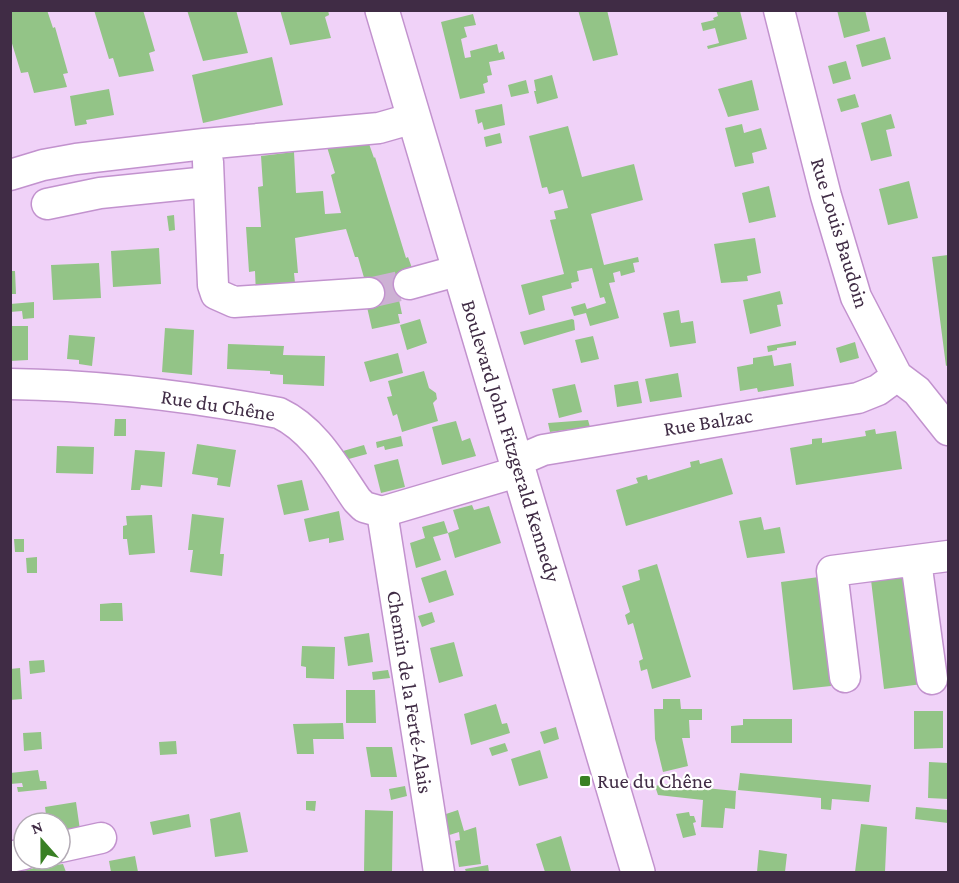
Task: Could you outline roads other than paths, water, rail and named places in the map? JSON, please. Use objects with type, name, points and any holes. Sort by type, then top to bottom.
[{"type":"main road","name":"Boulevard John Fitzgerald Kennedy","points":[[382,10],[638,873]]},
{"type":"street","name":"Rue Louis Baudoin","points":[[779,10],[811,140],[856,297],[897,376],[917,391],[948,427]]},
{"type":"street","points":[[10,175],[76,159],[204,144],[379,128],[414,118]]},
{"type":"street","points":[[47,204],[208,172],[213,285],[216,294],[234,302],[369,293]]},
{"type":"street","points":[[409,284],[460,270]]},
{"type":"street","name":"Rue Balzac","points":[[518,465],[522,459],[543,450],[858,398],[878,390],[897,376]]},
{"type":"street","name":"Rue du Chêne","points":[[10,384],[52,385],[151,395],[279,413],[291,418],[315,440],[364,507],[382,512]]},
{"type":"street","points":[[382,512],[494,480],[507,475],[518,465]]},
{"type":"street","name":"Chemin de la Ferté-Alais","points":[[382,512],[439,873]]},
{"type":"street","points":[[845,677],[832,571],[948,556]]},
{"type":"street","points":[[916,561],[932,679]]},
{"type":"street","points":[[72,844],[101,838]]},
{"type":"tunnel","points":[[369,293],[409,284]]},
{"type":"place","name":"Rue du Chêne","points":[[585,781]]}]
